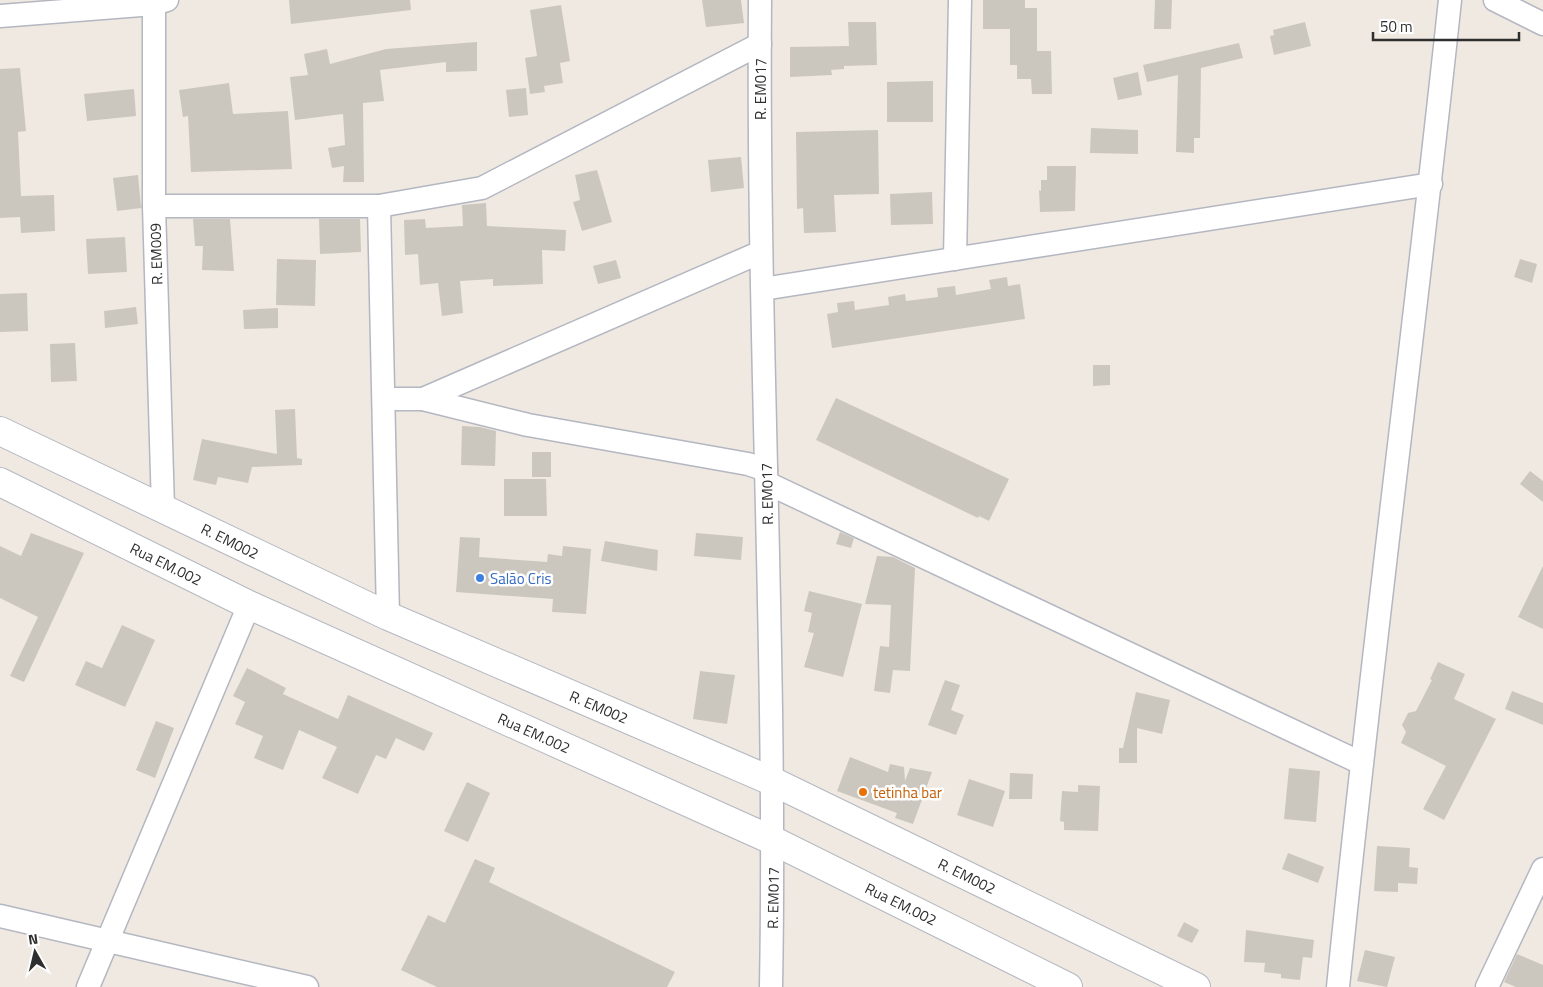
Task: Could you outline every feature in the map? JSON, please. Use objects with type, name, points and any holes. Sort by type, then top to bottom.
[{"type":"street","name":"R. EM017","points":[[760,0],[761,252],[774,782],[771,987]]},
{"type":"street","points":[[955,259],[960,0]]},
{"type":"street","points":[[1338,987],[1361,763],[1431,184],[1450,0]]},
{"type":"street","points":[[1495,0],[1543,24]]},
{"type":"street","points":[[0,16],[158,1]]},
{"type":"street","name":"R. EM009","points":[[158,1],[154,206],[162,508]]},
{"type":"street","points":[[154,206],[378,206],[482,188],[760,44]]},
{"type":"street","points":[[762,289],[1431,184]]},
{"type":"street","points":[[378,206],[388,616]]},
{"type":"street","points":[[423,399],[761,252]]},
{"type":"street","points":[[384,399],[423,399],[528,425],[748,464],[767,477],[1361,763]]},
{"type":"street","name":"R. EM002","points":[[0,431],[388,616],[774,782],[1196,987]]},
{"type":"street","name":"Rua EM.002","points":[[0,482],[249,605],[774,841],[1068,987]]},
{"type":"street","points":[[88,987],[109,942],[249,605]]},
{"type":"street","points":[[1487,987],[1543,870]]},
{"type":"street","points":[[0,916],[307,987]]},
{"type":"building","points":[[289,0],[410,0],[411,10],[291,24]]},
{"type":"building","points":[[702,0],[741,0],[744,23],[706,27]]},
{"type":"building","points":[[983,0],[1025,0],[1025,8],[1037,8],[1037,51],[1051,51],[1052,94],[1032,94],[1031,79],[1017,79],[1017,65],[1010,65],[1010,29],[983,29]]},
{"type":"building","points":[[1155,0],[1172,0],[1171,29],[1154,29]]},
{"type":"building","points":[[561,5],[570,61],[560,63],[563,83],[544,86],[545,92],[530,94],[525,58],[537,56],[530,10]]},
{"type":"building","points":[[848,22],[876,22],[877,65],[844,66],[844,69],[831,70],[832,75],[790,77],[790,47],[849,46]]},
{"type":"building","points":[[1305,22],[1311,46],[1274,55],[1270,36],[1274,35],[1273,30]]},
{"type":"building","points":[[477,42],[477,71],[446,72],[446,62],[380,70],[384,101],[363,103],[364,182],[343,182],[344,166],[332,168],[328,148],[345,145],[343,114],[295,120],[290,77],[308,75],[304,54],[327,49],[330,64],[386,49]]},
{"type":"building","points":[[1239,43],[1243,58],[1201,68],[1200,138],[1194,138],[1194,153],[1176,152],[1178,75],[1147,82],[1143,65]]},
{"type":"building","points":[[20,68],[26,131],[18,132],[21,196],[54,195],[55,231],[21,233],[20,217],[0,218],[0,69]]},
{"type":"building","points":[[1138,72],[1142,95],[1118,100],[1113,78]]},
{"type":"building","points":[[933,81],[933,122],[887,122],[887,82]]},
{"type":"building","points":[[229,83],[233,114],[288,111],[292,169],[191,172],[188,116],[183,117],[179,90]]},
{"type":"building","points":[[526,88],[528,115],[509,117],[506,90]]},
{"type":"building","points":[[134,89],[136,116],[87,121],[84,94]]},
{"type":"building","points":[[1091,128],[1138,130],[1138,154],[1090,153]]},
{"type":"building","points":[[878,130],[879,194],[834,195],[836,232],[804,233],[803,208],[797,209],[796,132]]},
{"type":"building","points":[[741,157],[744,188],[711,192],[708,160]]},
{"type":"building","points":[[1047,166],[1076,166],[1075,211],[1040,212],[1039,190],[1041,191],[1041,180],[1047,180]]},
{"type":"building","points":[[597,170],[612,222],[582,231],[573,202],[580,200],[575,175]]},
{"type":"building","points":[[138,175],[141,208],[117,211],[113,178]]},
{"type":"building","points":[[932,192],[933,224],[891,225],[890,194]]},
{"type":"building","points":[[486,203],[487,226],[566,230],[565,251],[542,250],[543,284],[493,286],[493,279],[460,281],[463,313],[442,316],[438,283],[420,285],[418,254],[405,255],[404,220],[425,219],[426,228],[463,226],[462,205]]},
{"type":"building","points":[[193,219],[230,219],[234,271],[202,270],[203,246],[195,246]]},
{"type":"building","points":[[319,219],[360,219],[361,252],[320,254]]},
{"type":"building","points":[[125,237],[127,272],[88,274],[86,239]]},
{"type":"building","points":[[277,259],[316,260],[315,306],[276,305]]},
{"type":"building","points":[[1520,259],[1537,264],[1532,283],[1514,277]]},
{"type":"building","points":[[616,260],[621,278],[598,284],[593,266]]},
{"type":"building","points":[[1007,277],[1008,286],[1020,284],[1025,319],[832,348],[827,314],[838,312],[837,303],[854,301],[855,310],[889,305],[888,297],[905,294],[906,301],[938,297],[937,288],[955,286],[956,295],[991,289],[989,280]]},
{"type":"building","points":[[27,293],[28,331],[0,332],[0,294]]},
{"type":"building","points":[[136,307],[138,324],[105,328],[104,311]]},
{"type":"building","points":[[278,308],[278,328],[244,329],[243,310]]},
{"type":"building","points":[[75,343],[77,381],[51,382],[50,344]]},
{"type":"building","points":[[1093,365],[1110,365],[1110,385],[1093,386]]},
{"type":"building","points":[[836,398],[1009,479],[989,521],[979,516],[978,518],[816,440]]},
{"type":"building","points":[[295,409],[297,458],[302,459],[302,465],[252,467],[248,483],[218,477],[216,485],[193,480],[202,439],[277,454],[275,410]]},
{"type":"building","points":[[462,426],[480,427],[496,431],[495,466],[461,465]]},
{"type":"building","points":[[532,452],[551,452],[551,477],[532,477]]},
{"type":"building","points":[[1530,471],[1543,481],[1543,502],[1520,484]]},
{"type":"building","points":[[504,479],[546,479],[547,516],[504,516]]},
{"type":"building","points":[[840,532],[854,538],[851,548],[836,544]]},
{"type":"building","points":[[31,533],[84,553],[24,682],[10,676],[38,617],[0,598],[0,546],[21,556]]},
{"type":"building","points":[[696,533],[743,537],[741,560],[694,556]]},
{"type":"building","points":[[460,537],[480,538],[479,557],[547,562],[548,554],[562,556],[563,546],[591,549],[586,614],[552,612],[553,599],[456,592]]},
{"type":"building","points":[[605,541],[658,550],[657,571],[601,561]]},
{"type":"building","points":[[877,556],[893,557],[915,568],[910,671],[893,670],[890,693],[874,691],[880,646],[889,647],[891,605],[865,604]]},
{"type":"building","points":[[1543,566],[1543,629],[1518,617]]},
{"type":"building","points":[[809,591],[862,604],[843,677],[804,667],[814,633],[808,632],[812,613],[804,611]]},
{"type":"building","points":[[122,625],[155,640],[125,707],[75,685],[86,661],[102,668]]},
{"type":"building","points":[[1438,662],[1465,674],[1454,699],[1496,719],[1444,820],[1423,809],[1446,766],[1401,743],[1406,732],[1402,725],[1408,713],[1416,711],[1432,680],[1430,679]]},
{"type":"building","points":[[247,668],[286,688],[283,694],[338,719],[348,695],[433,733],[424,751],[396,738],[386,759],[376,755],[358,794],[322,778],[337,747],[299,730],[283,770],[254,758],[263,736],[235,724],[245,702],[233,696]]},
{"type":"building","points":[[700,671],[735,675],[727,724],[693,719]]},
{"type":"building","points":[[945,680],[960,685],[951,710],[964,715],[956,735],[928,725]]},
{"type":"building","points":[[1512,691],[1543,703],[1543,725],[1505,709]]},
{"type":"building","points":[[1136,692],[1170,700],[1162,734],[1137,728],[1137,763],[1119,763],[1119,748],[1123,748]]},
{"type":"building","points":[[156,721],[174,728],[155,778],[136,770]]},
{"type":"building","points":[[850,757],[888,772],[890,764],[904,767],[905,781],[910,768],[932,772],[913,824],[895,818],[897,813],[837,791]]},
{"type":"building","points":[[1289,768],[1320,771],[1316,822],[1284,819]]},
{"type":"building","points":[[1010,773],[1033,774],[1032,799],[1009,799]]},
{"type":"building","points":[[969,779],[1005,791],[993,827],[957,815]]},
{"type":"building","points":[[467,782],[490,793],[468,842],[444,831]]},
{"type":"building","points":[[1078,785],[1100,786],[1098,831],[1064,830],[1064,822],[1060,821],[1062,791],[1078,792]]},
{"type":"building","points":[[1377,846],[1410,848],[1409,867],[1418,868],[1417,884],[1398,883],[1398,892],[1374,891]]},
{"type":"building","points":[[1288,853],[1324,867],[1318,883],[1282,869]]},
{"type":"building","points":[[475,859],[495,868],[489,882],[675,972],[667,987],[437,987],[401,970],[428,915],[445,923]]},
{"type":"building","points":[[1184,922],[1199,930],[1192,943],[1177,936]]},
{"type":"building","points":[[1246,930],[1314,940],[1312,958],[1303,957],[1300,980],[1281,978],[1281,974],[1264,972],[1265,963],[1244,962]]},
{"type":"building","points":[[1365,950],[1395,957],[1387,987],[1357,981]]},
{"type":"building","points":[[1517,954],[1543,965],[1543,987],[1516,987],[1504,982]]},
{"type":"place","name":"Salão Cris","points":[[480,578]]},
{"type":"place","name":"tetinha bar","points":[[863,792]]}]
